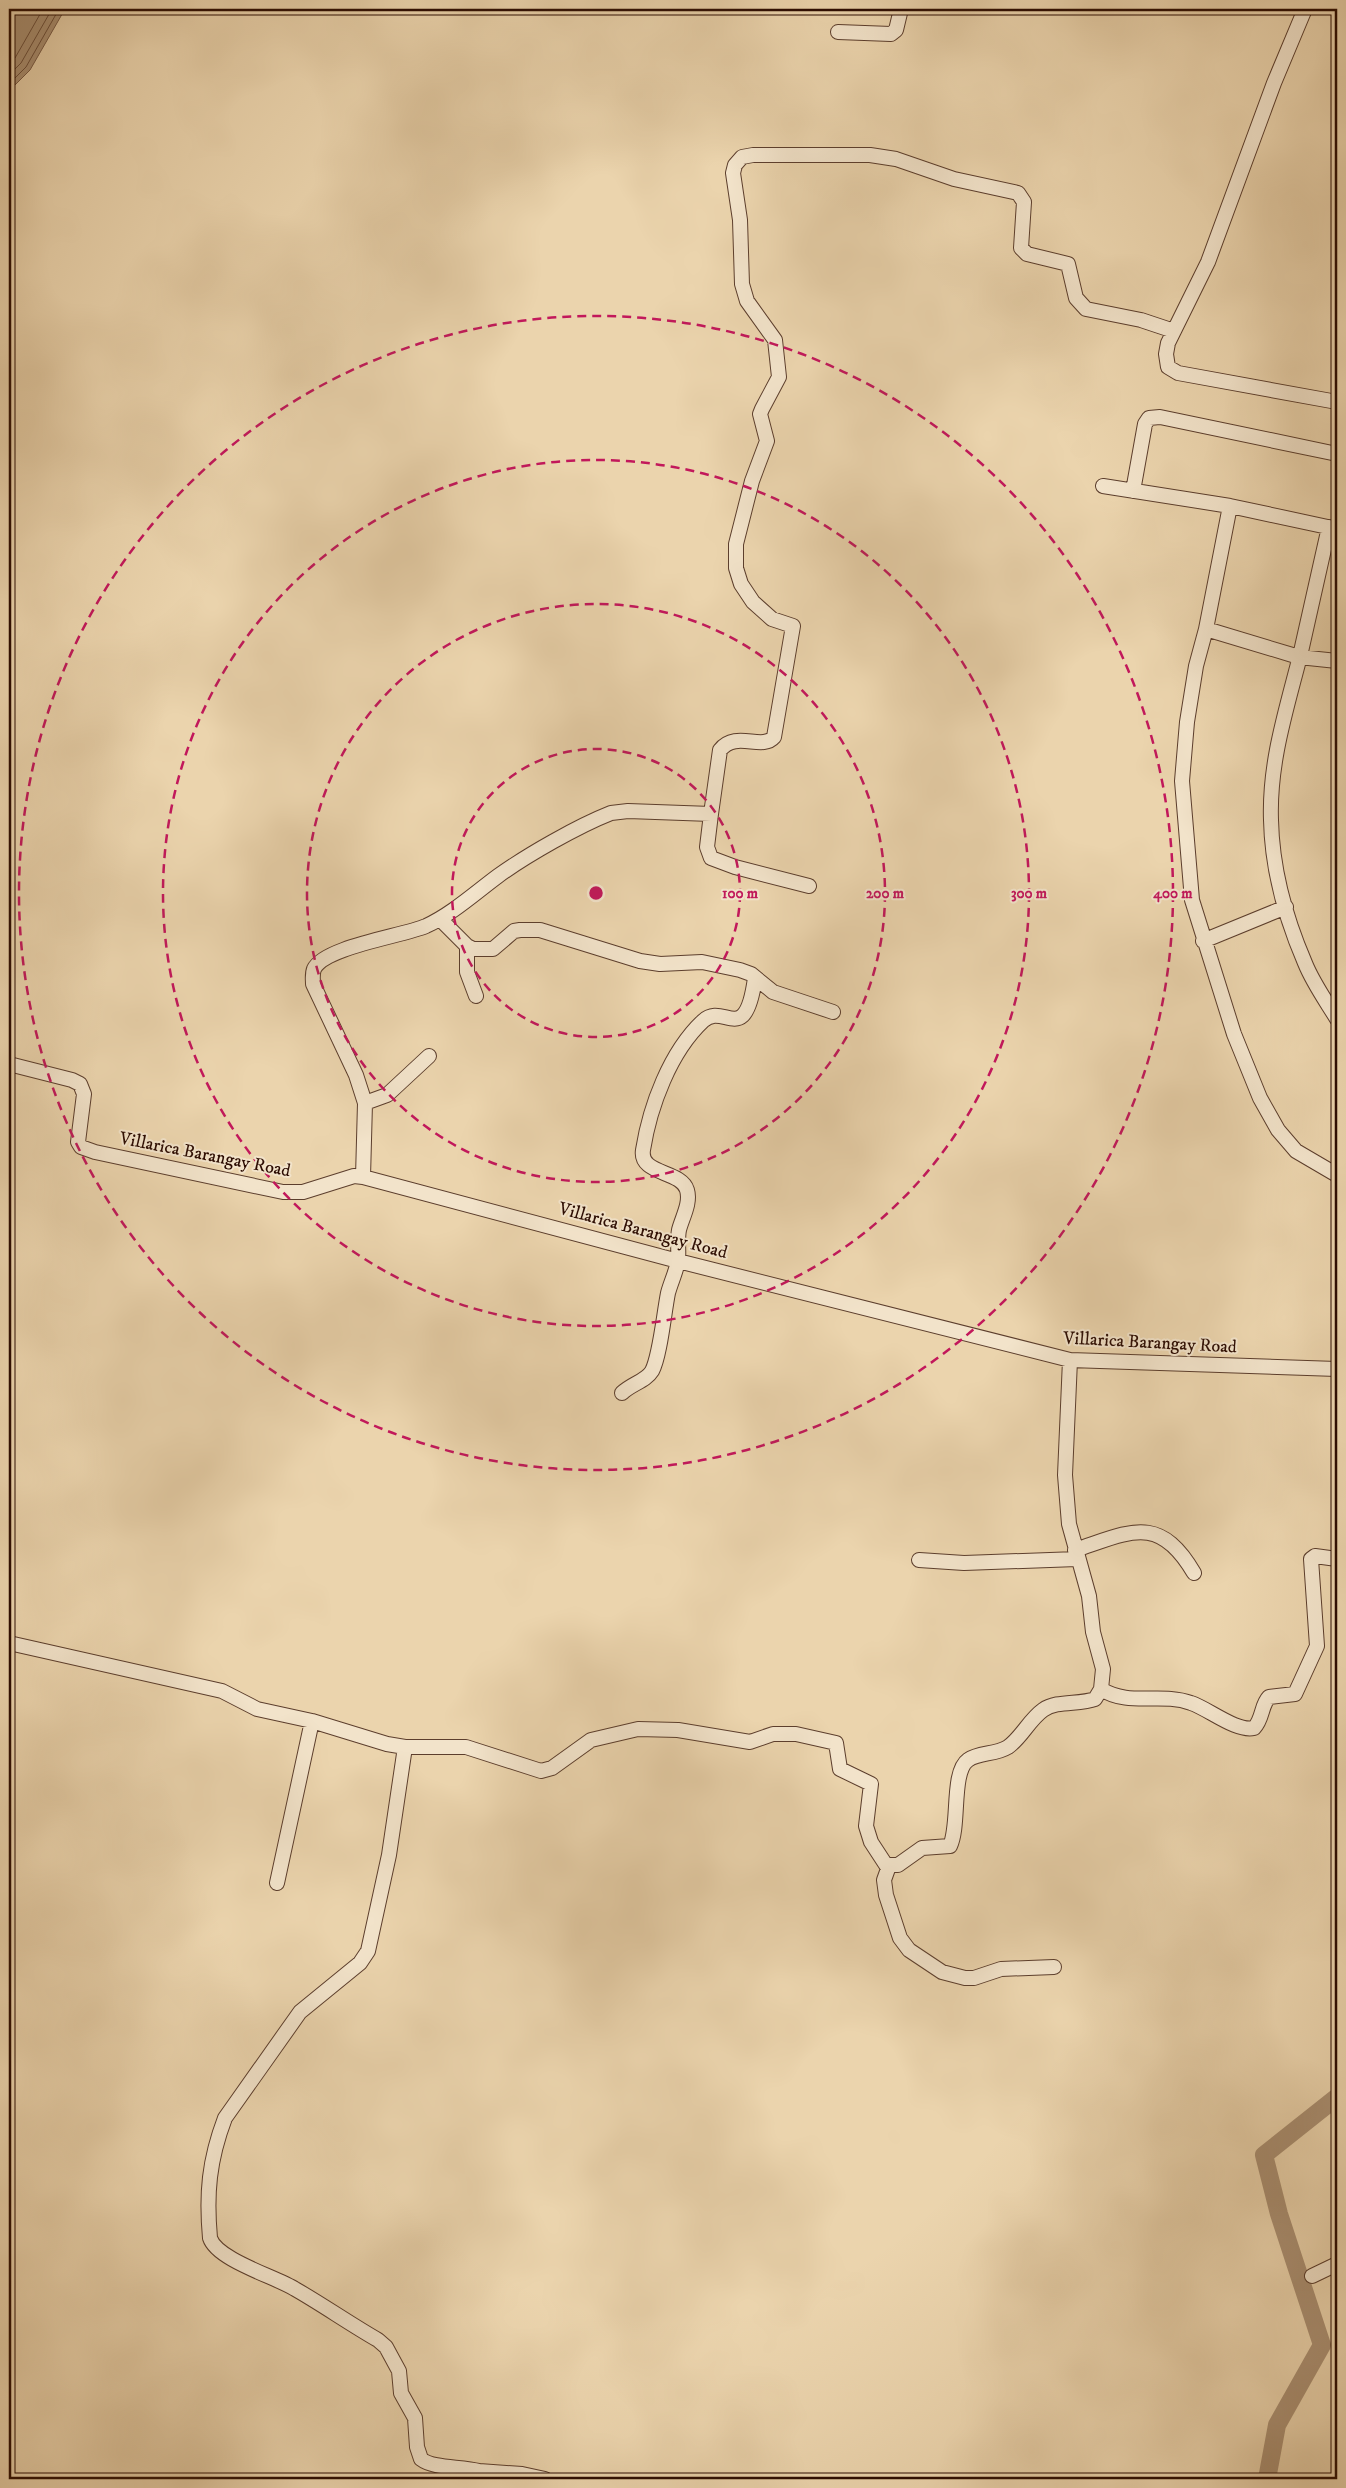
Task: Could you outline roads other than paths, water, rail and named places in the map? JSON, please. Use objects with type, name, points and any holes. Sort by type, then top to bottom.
[{"type":"street","points":[[838,32],[891,34],[896,30],[901,9]]},
{"type":"street","points":[[1305,9],[1267,102],[1208,262],[1174,331],[1166,354],[1168,367],[1173,371],[1337,402]]},
{"type":"street","points":[[809,886],[726,864],[711,858],[707,847],[720,750],[731,741],[768,742],[774,737],[793,630],[791,624],[772,619],[753,602],[741,584],[736,568],[736,544],[752,481],[767,441],[760,414],[779,377],[775,340],[747,302],[742,284],[740,220],[733,173],[735,165],[742,158],[753,155],[842,157],[870,155],[896,159],[954,178],[1018,193],[1024,202],[1021,248],[1028,254],[1068,264],[1076,298],[1081,305],[1096,312],[1141,320],[1174,331]]},
{"type":"street","points":[[1133,491],[1145,424],[1150,418],[1160,417],[1337,454]]},
{"type":"street","points":[[1103,486],[1230,506],[1333,528],[1282,719],[1272,774],[1271,820],[1274,859],[1286,907],[1305,964],[1337,1019]]},
{"type":"street","points":[[1230,506],[1206,629],[1196,666],[1187,722],[1182,781],[1192,900],[1203,941],[1234,1034],[1260,1098],[1278,1130],[1296,1151],[1336,1172]]},
{"type":"street","points":[[1206,629],[1299,657],[1337,661]]},
{"type":"street","points":[[363,1176],[365,1103],[356,1075],[313,984],[314,969],[319,963],[366,942],[408,933],[440,919],[500,874],[612,813],[628,811],[711,814]]},
{"type":"street","points":[[1203,941],[1286,907]]},
{"type":"street","points":[[440,919],[466,946],[481,950],[493,949],[514,931],[540,930],[640,961],[711,963],[740,970],[755,978],[772,992],[833,1012]]},
{"type":"street","points":[[466,946],[467,972],[476,996]]},
{"type":"street","points":[[622,1393],[633,1383],[649,1376],[656,1361],[664,1315],[678,1260],[678,1239],[688,1192],[679,1180],[646,1162],[642,1153],[663,1081],[678,1050],[706,1019],[734,1019],[743,1016],[750,1005],[755,978]]},
{"type":"street","points":[[365,1103],[387,1095],[428,1056]]},
{"type":"street","name":"Villarica Barangay Road","points":[[9,1064],[72,1080],[80,1084],[84,1094],[78,1142],[87,1150],[284,1192],[303,1192],[354,1176],[363,1176],[678,1260],[1070,1360],[1337,1369]]},
{"type":"street","points":[[9,1643],[222,1691],[257,1709],[312,1721],[387,1744],[405,1747],[466,1747],[541,1771],[552,1768],[591,1740],[638,1729],[678,1730],[750,1742],[783,1733],[817,1737],[836,1743],[840,1769],[871,1784],[866,1826],[879,1857],[889,1866],[898,1865],[922,1848],[950,1846],[957,1809],[960,1774],[965,1762],[971,1758],[1001,1752],[1043,1710],[1058,1704],[1086,1702],[1095,1699],[1101,1689],[1102,1662],[1092,1632],[1089,1596],[1076,1555],[1069,1524],[1065,1475],[1070,1360]]},
{"type":"street","points":[[919,1560],[964,1563],[1076,1555],[1136,1532],[1154,1533],[1165,1538],[1194,1573]]},
{"type":"street","points":[[1101,1689],[1108,1694],[1125,1698],[1180,1700],[1192,1703],[1244,1728],[1254,1728],[1261,1719],[1269,1696],[1295,1694],[1314,1656],[1318,1637],[1311,1559],[1315,1556],[1337,1559]]},
{"type":"street","points":[[277,1883],[312,1721]]},
{"type":"street","points":[[405,1747],[389,1855],[368,1951],[360,1963],[300,2012],[225,2118],[218,2137],[207,2193],[210,2238],[212,2243],[226,2254],[296,2289],[378,2340],[386,2347],[399,2371],[401,2393],[415,2418],[416,2447],[421,2459],[434,2466],[458,2466],[477,2475],[522,2474],[545,2479]]},
{"type":"street","points":[[889,1866],[884,1880],[886,1895],[900,1938],[909,1950],[942,1972],[965,1978],[974,1978],[1001,1969],[1054,1967]]},
{"type":"street","points":[[1312,2276],[1337,2264]]},
{"type":"water","points":[[9,9],[65,9],[30,70],[9,91]]},
{"type":"waterway","points":[[1267,2479],[1277,2425],[1322,2345],[1279,2214],[1264,2155],[1337,2097]]}]
